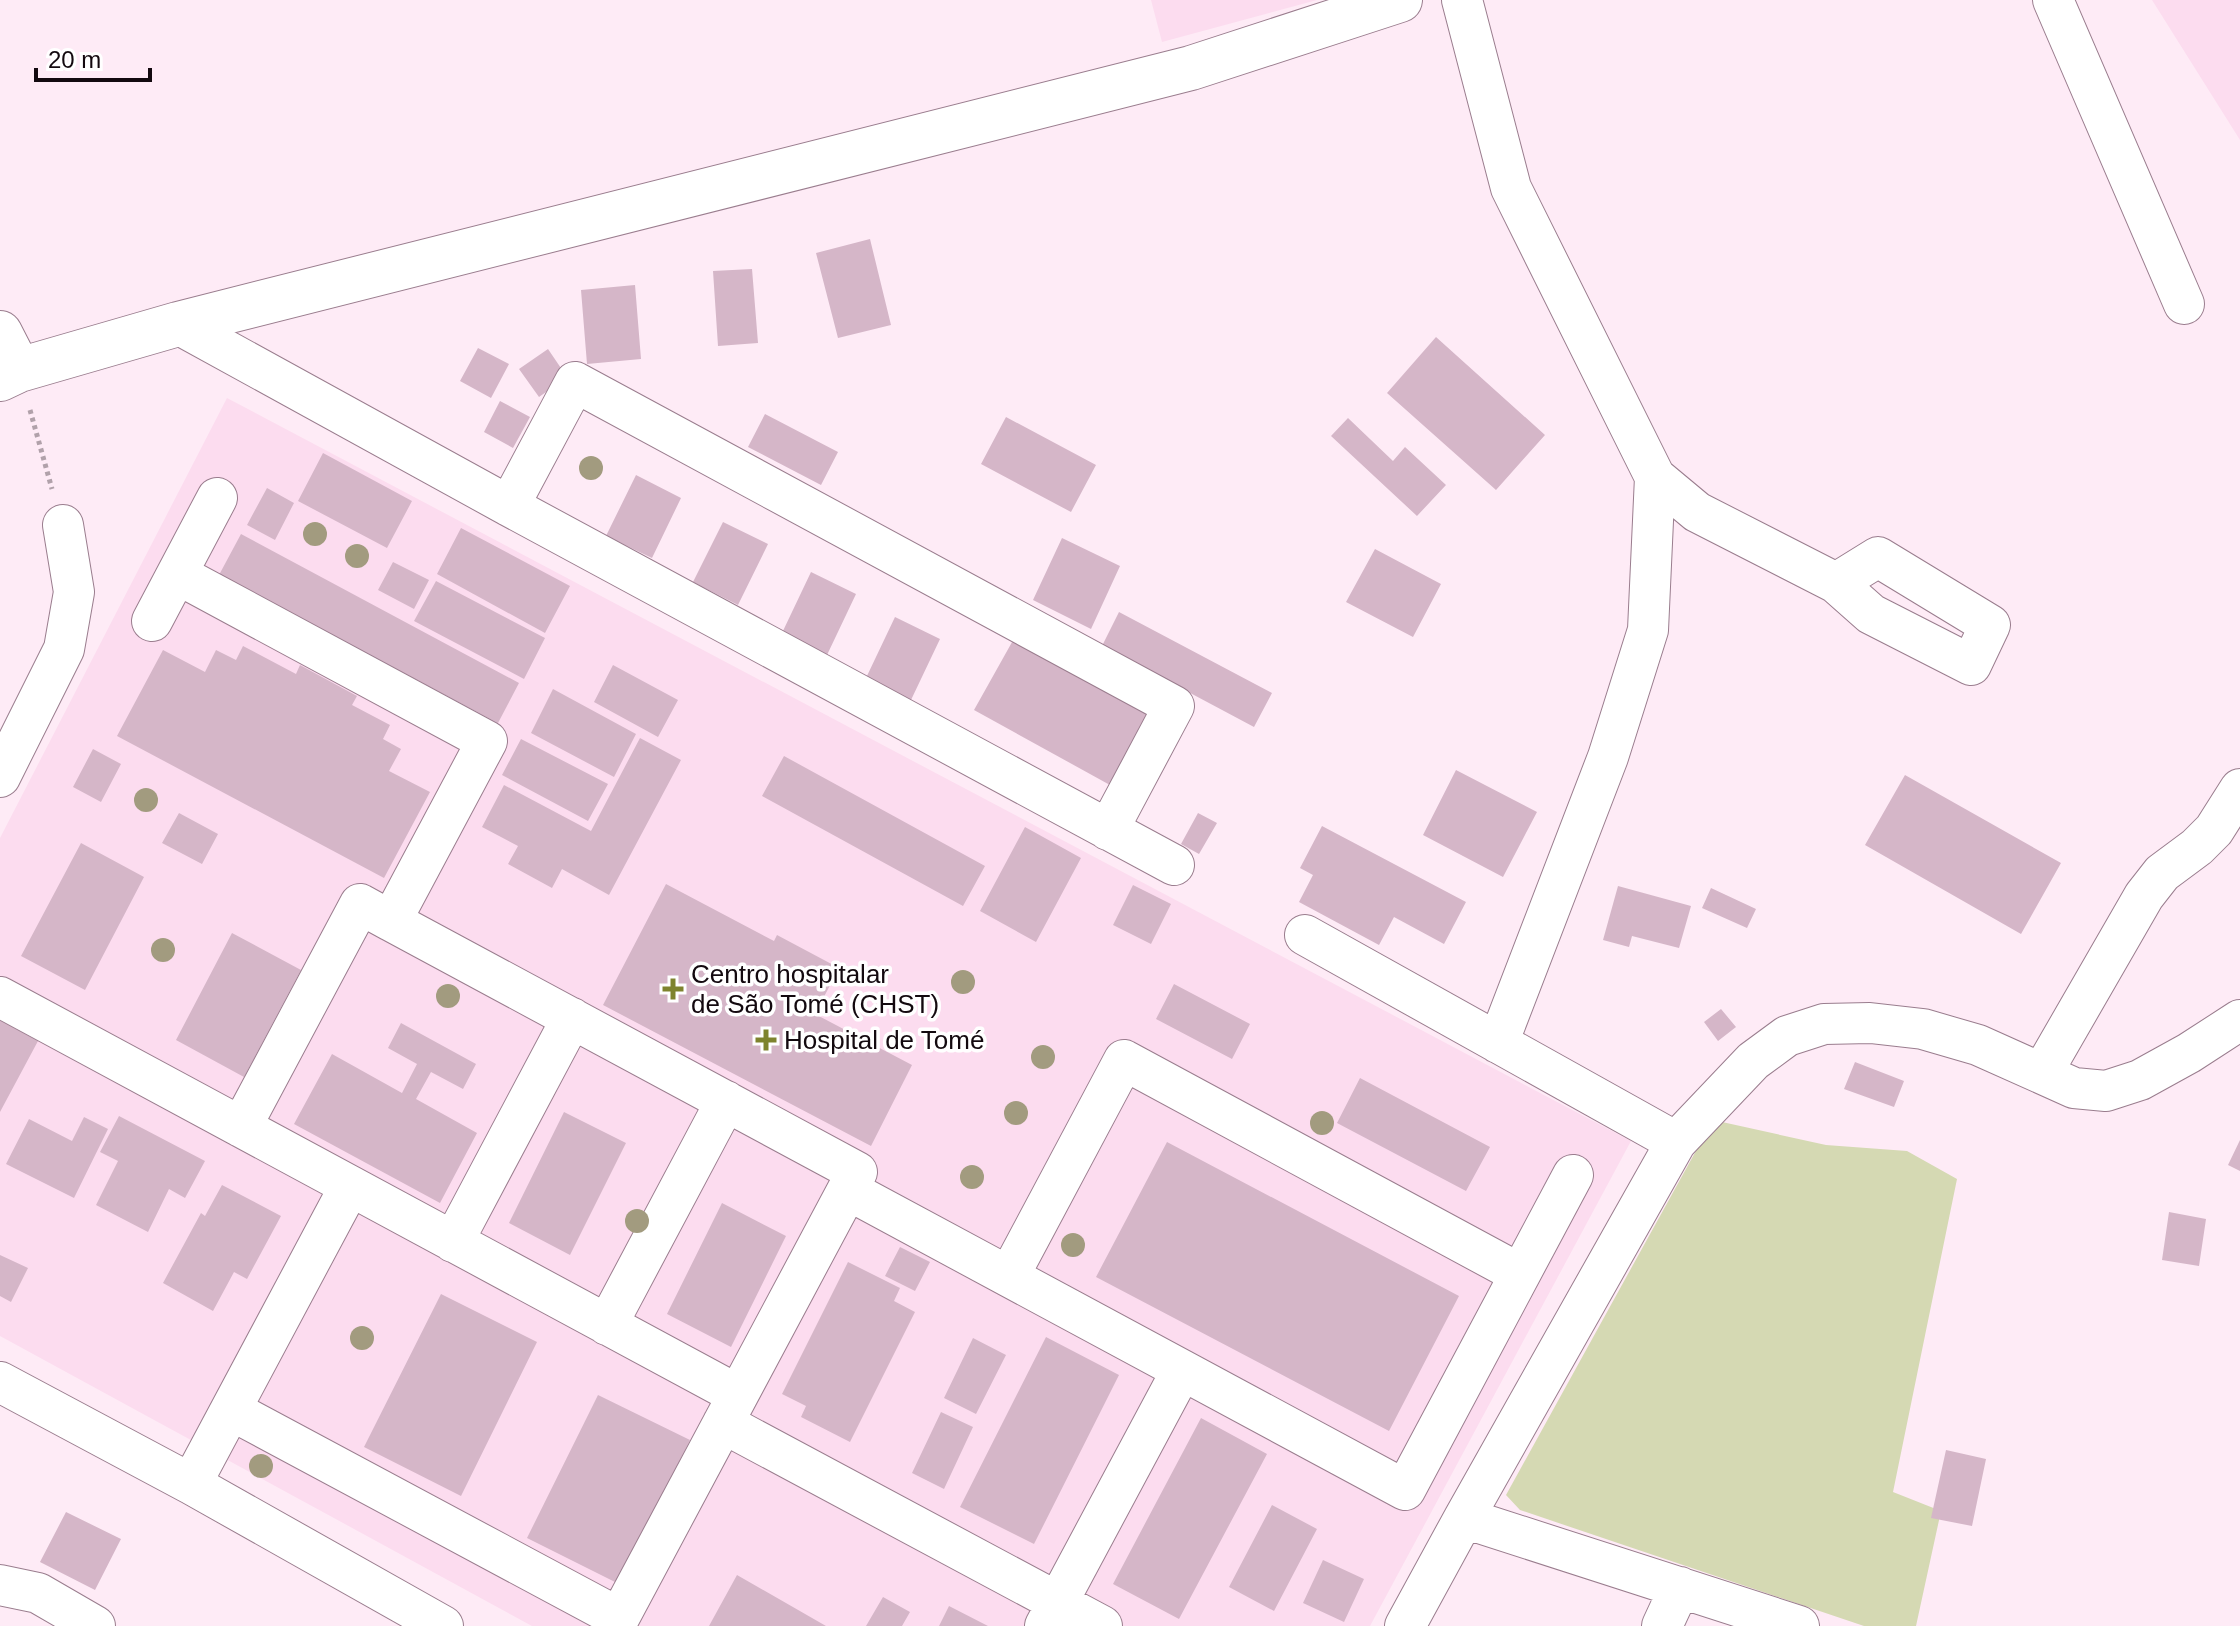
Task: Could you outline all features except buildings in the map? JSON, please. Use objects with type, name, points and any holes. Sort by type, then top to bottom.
[{"type":"main road","points":[[6,361],[178,324],[1191,68],[1400,0]]},
{"type":"street","points":[[1462,0],[1511,188],[1655,477],[1697,512],[1836,583]]},
{"type":"street","points":[[2053,0],[2184,304]]},
{"type":"street","points":[[178,324],[1174,865]]},
{"type":"street","points":[[509,506],[575,382],[1174,706],[1108,830]]},
{"type":"street","points":[[1498,1043],[1608,757],[1648,630],[1655,477]]},
{"type":"street","points":[[152,621],[217,498]]},
{"type":"street","points":[[0,777],[64,649],[74,592],[63,525]]},
{"type":"street","points":[[177,574],[487,741],[391,921]]},
{"type":"street","points":[[2042,1073],[2144,896],[2162,873],[2214,830],[2240,789]]},
{"type":"street","points":[[231,1410],[619,1618],[857,1172],[360,904],[241,1127]]},
{"type":"street","points":[[1305,935],[1676,1142]]},
{"type":"street","points":[[0,997],[607,1325],[731,1409],[1052,1614],[1102,1626]]},
{"type":"street","points":[[453,1242],[572,1018]]},
{"type":"street","points":[[1405,1626],[1676,1142],[1753,1061],[1787,1036],[1824,1024],[1870,1023],[1923,1029],[1978,1045],[2074,1088],[2106,1091],[2140,1080],[2240,1020]]},
{"type":"street","points":[[1009,1276],[1124,1060],[1520,1274]]},
{"type":"street","points":[[607,1325],[726,1101]]},
{"type":"street","points":[[848,1190],[1405,1490],[1573,1175]]},
{"type":"street","points":[[191,1484],[350,1186]]},
{"type":"street","points":[[1052,1614],[1182,1370]]},
{"type":"street","points":[[0,1382],[191,1484],[443,1626]]},
{"type":"street","points":[[1464,1518],[1799,1626]]},
{"type":"street","points":[[0,1585],[38,1593],[95,1626]]},
{"type":"street","points":[[1662,1626],[1680,1587]]},
{"type":"path","points":[[6,361],[63,525]]},
{"type":"shaded area","points":[[1151,0],[1317,0],[1162,42]]},
{"type":"shaded area","points":[[2152,0],[2240,0],[2240,140]]},
{"type":"shaded area","name":"Centro hospitalar de São Tomé (CHST)","points":[[227,398],[1631,1141],[1370,1626],[532,1626],[0,1336],[0,838]]},
{"type":"green space","points":[[1713,1120],[1826,1145],[1907,1151],[1957,1179],[1893,1492],[1941,1511],[1916,1626],[1864,1626],[1520,1510],[1506,1495]]},
{"type":"place","name":"Centro hospitalar de São Tomé (CHST)","points":[[673,989]]},
{"type":"place","name":"Hospital de Tomé","points":[[766,1040]]}]
